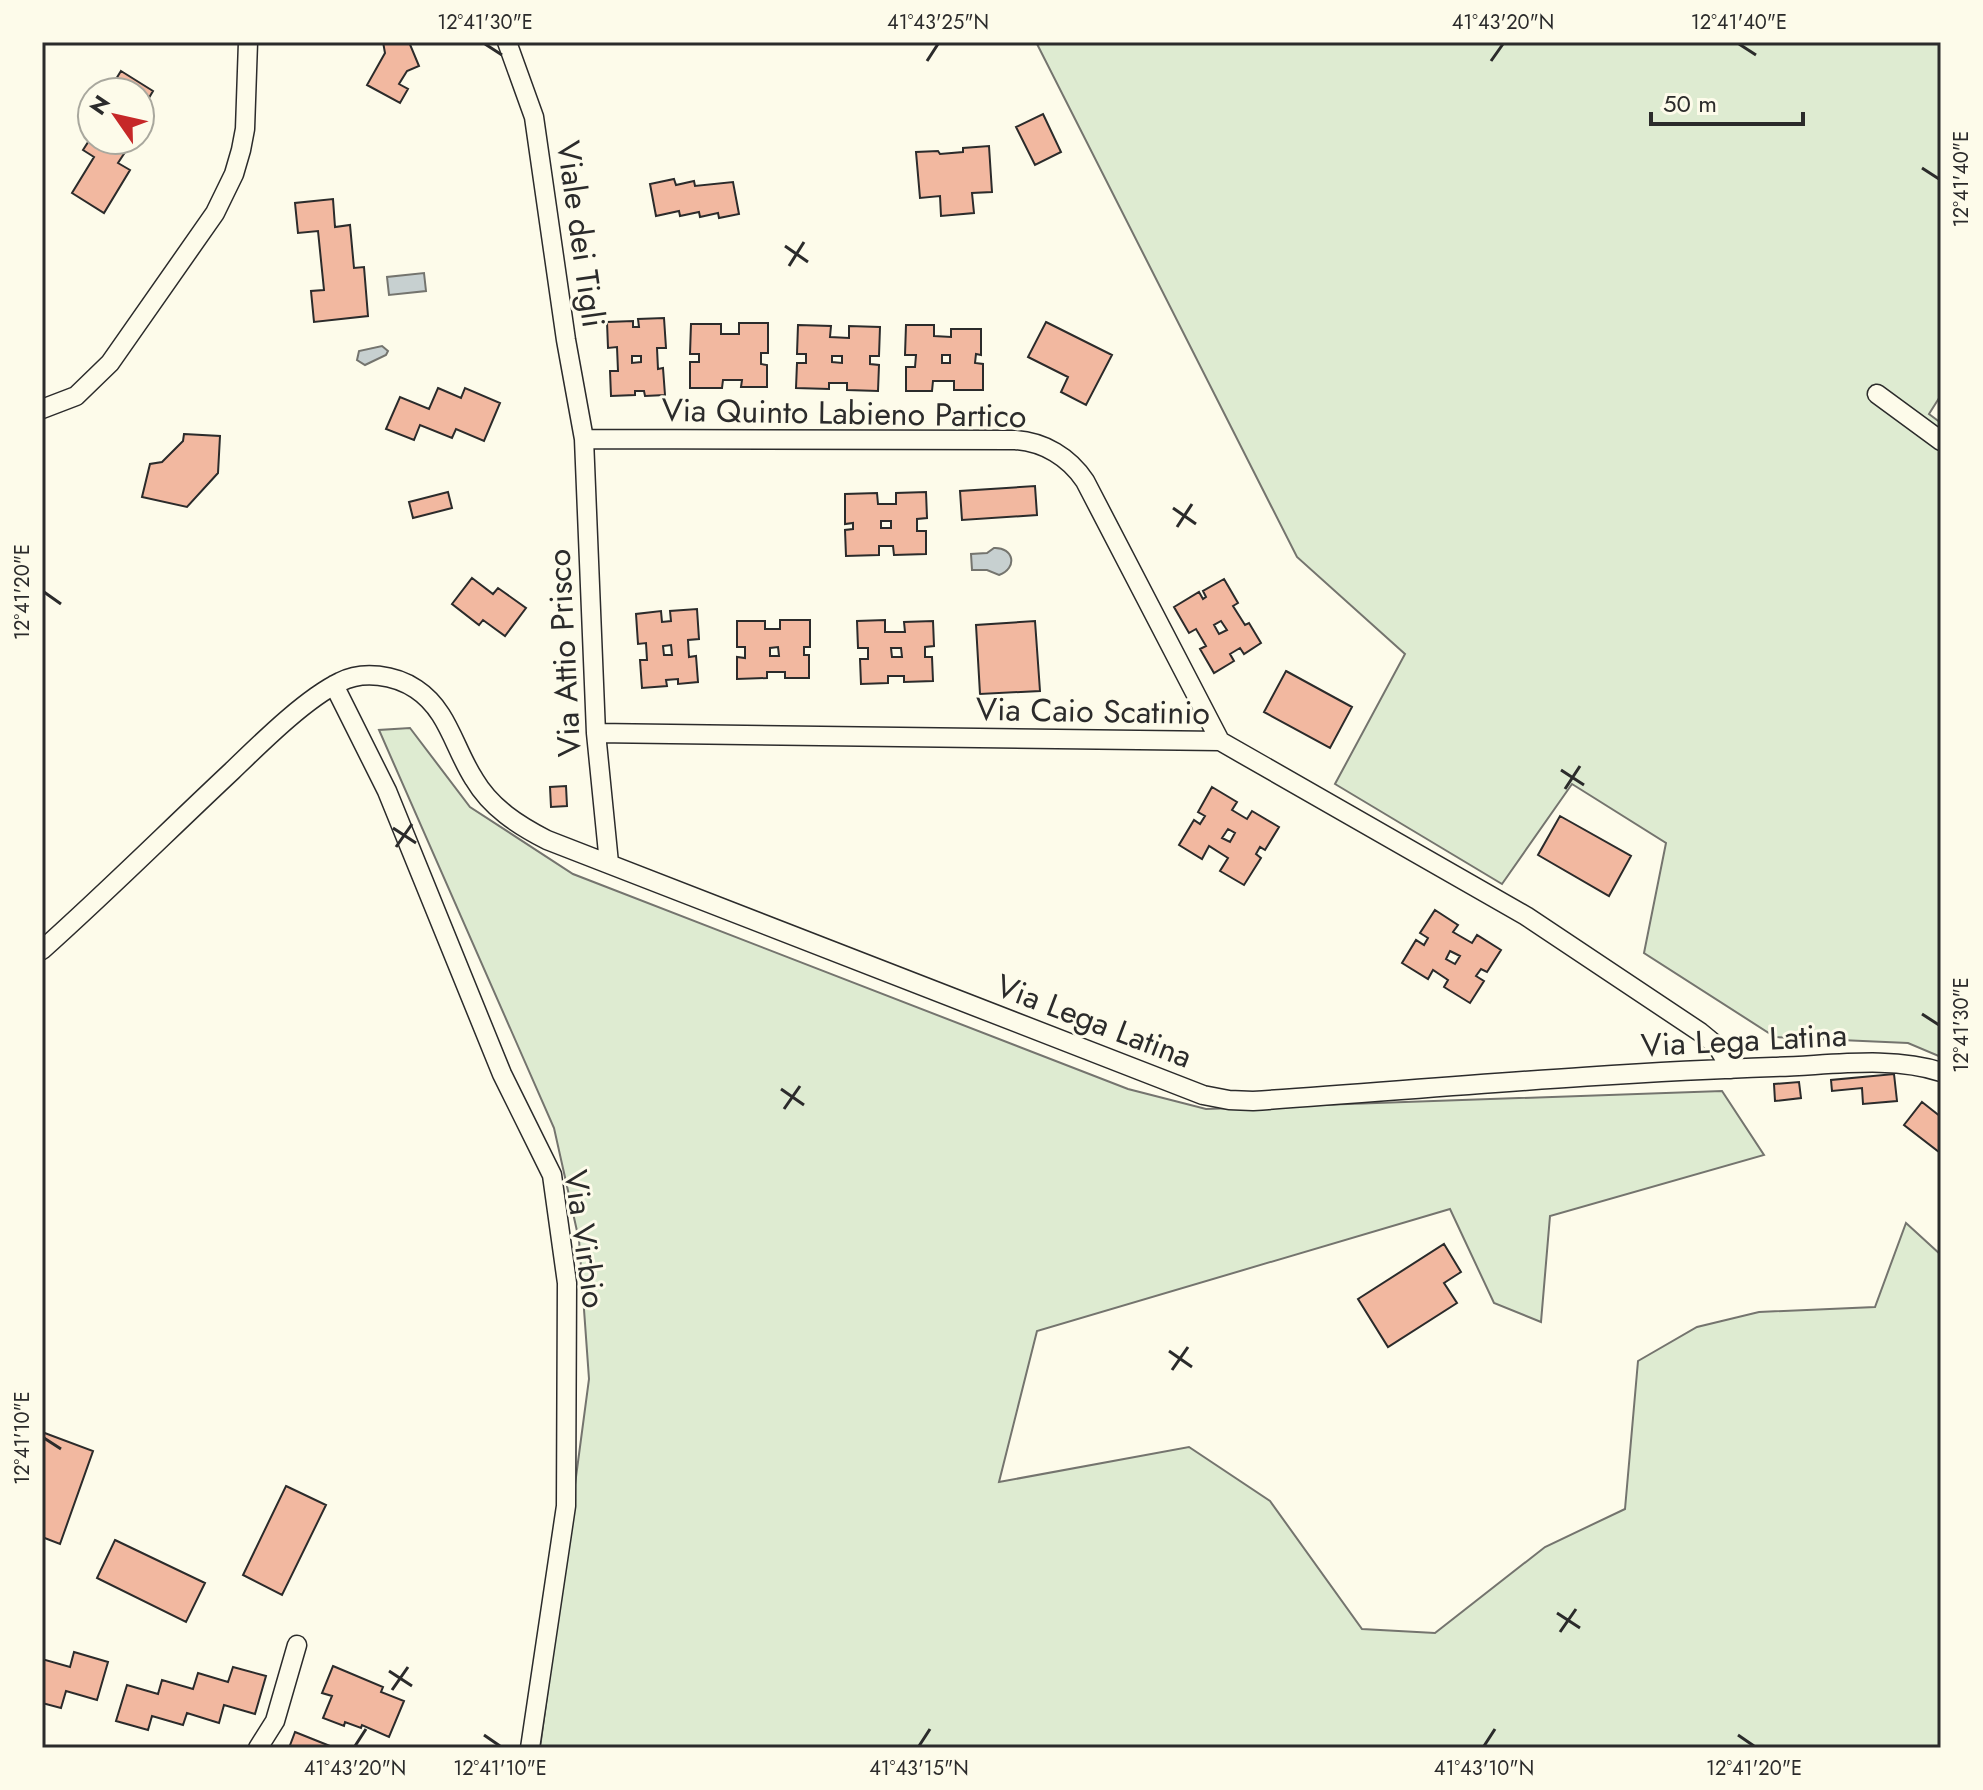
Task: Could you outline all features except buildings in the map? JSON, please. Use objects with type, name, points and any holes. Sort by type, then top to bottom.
[{"type":"street","points":[[42,409],[76,396],[110,363],[220,205],[234,174],[245,129],[248,42]]},
{"type":"street","name":"Viale dei Tigli","points":[[507,42],[534,117],[566,340],[584,439]]},
{"type":"street","points":[[1877,394],[1941,441]]},
{"type":"street","name":"Via Attio Prisco","points":[[584,439],[596,733],[609,863]]},
{"type":"street","name":"Via Quinto Labieno Partico","points":[[584,439],[1015,440],[1047,449],[1070,463],[1085,481],[1220,741]]},
{"type":"street","name":"Via Lega Latina","points":[[334,685],[370,676],[397,680],[429,698],[442,713],[474,780],[504,813],[547,840],[1179,1087],[1229,1100],[1253,1101],[1731,1069],[1897,1064],[1941,1072]]},
{"type":"street","points":[[42,950],[276,730],[334,685]]},
{"type":"street","name":"Via Virbio","points":[[334,685],[387,791],[502,1074],[552,1175],[567,1283],[566,1506],[530,1748]]},
{"type":"street","name":"Via Caio Scatinio","points":[[596,733],[1220,741],[1483,890],[1567,942],[1700,1032],[1717,1046],[1731,1069]]},
{"type":"street","points":[[258,1748],[275,1721],[297,1645]]},
{"type":"green space","points":[[1036,42],[1941,42],[1941,395],[1929,414],[1941,423],[1941,1057],[1908,1043],[1775,1037],[1644,953],[1666,843],[1572,784],[1502,884],[1335,784],[1405,654],[1297,557]]},
{"type":"green space","points":[[410,728],[470,807],[573,874],[1128,1089],[1206,1109],[1722,1091],[1764,1155],[1550,1216],[1541,1322],[1494,1303],[1450,1209],[1037,1331],[999,1482],[1189,1447],[1270,1501],[1362,1629],[1435,1633],[1545,1547],[1625,1509],[1638,1361],[1697,1327],[1759,1312],[1875,1307],[1906,1223],[1941,1255],[1941,1748],[540,1748],[589,1379],[579,1240],[554,1128],[379,730]]},
{"type":"shaded area","points":[[424,273],[426,291],[389,295],[387,277]]},
{"type":"shaded area","points":[[382,346],[388,351],[386,355],[365,365],[357,360],[359,351]]},
{"type":"shaded area","points":[[994,548],[1006,551],[1011,558],[1005,572],[999,575],[987,570],[972,570],[971,554],[987,553]]}]
